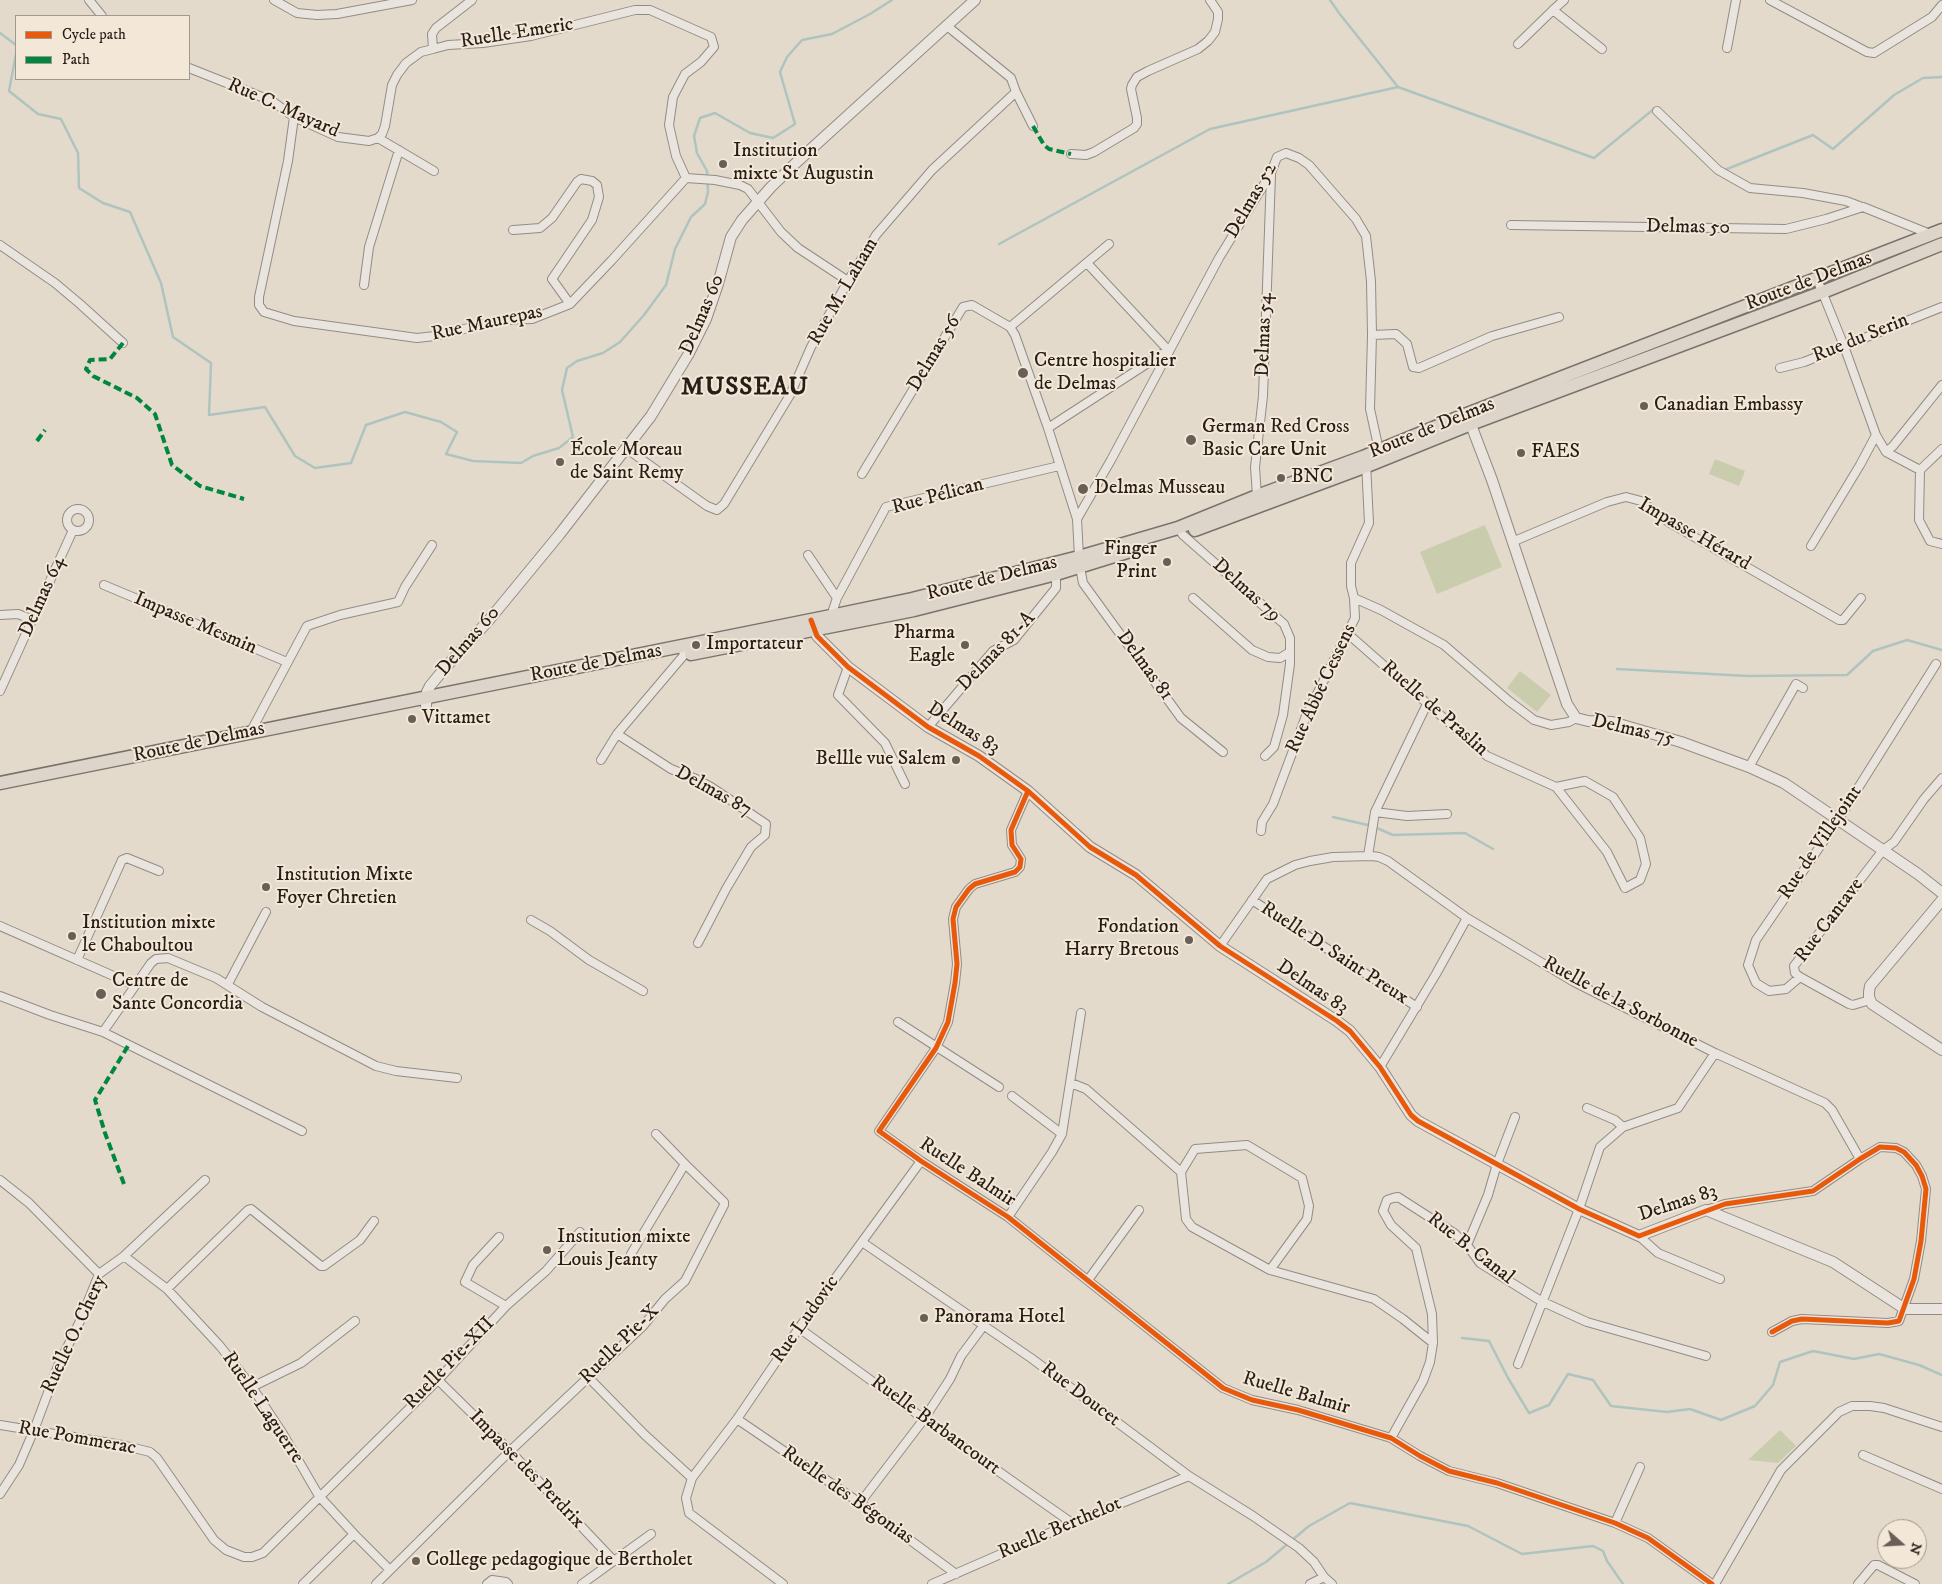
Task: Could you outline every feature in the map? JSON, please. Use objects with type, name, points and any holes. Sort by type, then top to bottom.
[{"type":"main road","name":"Route de Delmas","points":[[812,624],[831,616],[1079,562],[1181,532],[1365,461],[1936,232]]},
{"type":"main road","name":"Route de Delmas","points":[[1181,532],[1257,496],[1365,461],[1379,450],[1823,292],[1942,244]]},
{"type":"main road","name":"Route de Delmas","points":[[0,792],[426,702],[812,624],[914,610],[1056,574],[1079,562]]},
{"type":"main road","name":"Route de Delmas","points":[[0,783],[250,733],[426,702]]},
{"type":"street","points":[[89,0],[101,15]]},
{"type":"street","points":[[274,0],[297,12],[317,15],[337,14],[412,0]]},
{"type":"street","name":"Ruelle Emeric","points":[[472,0],[436,28],[432,34],[433,49],[448,45],[482,43],[531,36],[635,10],[650,10],[711,37],[714,47],[701,62],[685,74],[673,97],[669,125],[676,156],[686,178]]},
{"type":"street","name":"Delmas 60","points":[[426,702],[430,686],[528,573],[651,416],[698,335],[714,297],[731,237],[742,220],[800,160],[975,0]]},
{"type":"street","points":[[1071,154],[1086,155],[1094,152],[1134,128],[1137,118],[1131,89],[1132,85],[1137,77],[1198,49],[1208,41],[1215,32],[1218,19],[1218,12],[1210,0]]},
{"type":"street","points":[[1518,44],[1564,0]]},
{"type":"street","points":[[1727,48],[1736,0]]},
{"type":"street","points":[[1770,0],[1867,52],[1874,53],[1932,17],[1942,5],[1934,0]]},
{"type":"street","points":[[1553,10],[1602,48]]},
{"type":"street","points":[[947,26],[1011,78],[1033,126]]},
{"type":"street","points":[[433,49],[421,52],[406,63],[397,75],[392,86],[385,126],[378,138],[434,171]]},
{"type":"street","name":"Rue C. Mayard","points":[[190,68],[272,101],[294,116],[338,136],[369,141],[378,138]]},
{"type":"street","name":"Rue M. Laham","points":[[627,449],[707,506],[717,510],[724,504],[790,395],[811,347],[876,235],[932,170],[1016,92]]},
{"type":"street","points":[[1657,111],[1718,170],[1750,188],[1803,193],[1846,201],[1936,232]]},
{"type":"street","name":"Rue Maurepas","points":[[294,116],[286,170],[259,297],[260,305],[264,312],[294,321],[417,338],[435,336],[502,320],[528,320],[570,304],[686,178]]},
{"type":"street","points":[[364,285],[369,247],[399,150]]},
{"type":"street","name":"Delmas 52","points":[[1077,518],[1111,460],[1168,350],[1219,258],[1271,173],[1278,157],[1286,153],[1299,158],[1309,165],[1356,219],[1366,236],[1371,281],[1370,409],[1379,450]]},
{"type":"street","name":"Delmas 54","points":[[1257,496],[1255,467],[1263,396],[1271,173]]},
{"type":"street","points":[[686,178],[715,180],[740,185],[748,189],[781,232],[798,248],[848,281]]},
{"type":"street","points":[[513,230],[540,228],[552,218],[570,190],[581,179],[592,181],[597,185],[599,197],[592,220],[552,279],[570,304]]},
{"type":"street","name":"Delmas 50","points":[[1511,226],[1786,229],[1863,207]]},
{"type":"street","points":[[1079,562],[1077,518],[1048,428],[1015,336],[1010,327],[1109,244]]},
{"type":"street","points":[[0,246],[55,283],[123,344]]},
{"type":"street","points":[[1048,428],[1168,350],[1088,263]]},
{"type":"street","points":[[1817,279],[1844,346],[1876,435],[1886,452],[1920,470]]},
{"type":"street","name":"Delmas 56","points":[[862,474],[963,307],[972,305],[1010,327]]},
{"type":"street","name":"Rue du Serin","points":[[1780,368],[1804,362],[1942,308]]},
{"type":"street","points":[[1372,335],[1396,334],[1407,344],[1413,367],[1419,368],[1492,336],[1559,317]]},
{"type":"street","points":[[1886,452],[1893,446],[1942,385]]},
{"type":"street","name":"Delmas 75","points":[[1469,419],[1567,704],[1576,718],[1612,722],[1681,742],[1749,767],[1784,783],[1942,892]]},
{"type":"street","points":[[1811,546],[1876,435]]},
{"type":"street","points":[[1942,449],[1920,470],[1920,520],[1930,541],[1942,544]]},
{"type":"street","name":"Rue Abbé Cessens","points":[[1261,831],[1262,822],[1274,804],[1306,716],[1355,618],[1354,598],[1350,586],[1352,564],[1369,523],[1365,461]]},
{"type":"street","name":"Rue Pélican","points":[[831,616],[837,598],[886,507],[1059,466]]},
{"type":"street","name":"Impasse Hérard","points":[[1512,542],[1607,502],[1626,497],[1641,501],[1670,523],[1839,620],[1843,620],[1861,598]]},
{"type":"street","name":"Delmas 64","points":[[0,691],[73,530]]},
{"type":"street","name":"Delmas 79","points":[[1181,532],[1284,624],[1290,638],[1290,664],[1283,715],[1274,748],[1265,756]]},
{"type":"street","points":[[250,733],[307,626],[340,615],[398,602],[405,587],[432,545]]},
{"type":"street","points":[[808,555],[837,598]]},
{"type":"street","name":"Delmas 81","points":[[1079,562],[1083,582],[1181,718],[1223,752]]},
{"type":"street","name":"Delmas 81-A","points":[[928,727],[992,651],[1014,640],[1056,588],[1056,574]]},
{"type":"street","name":"Impasse Mesmin","points":[[104,585],[287,662]]},
{"type":"street","points":[[1193,598],[1252,650],[1268,657],[1280,658],[1290,652]]},
{"type":"street","points":[[1354,598],[1381,610],[1444,644],[1509,701],[1534,720],[1551,725],[1568,722],[1576,718]]},
{"type":"street","points":[[0,615],[18,614],[33,620]]},
{"type":"street","name":"Delmas 83","points":[[812,624],[817,636],[848,666],[928,727],[979,756],[1028,790],[1090,847],[1142,879],[1220,946],[1350,1031],[1380,1067],[1411,1115],[1418,1122],[1498,1164],[1579,1210],[1639,1236],[1706,1210],[1725,1204],[1813,1191],[1860,1159],[1880,1148],[1896,1148],[1911,1158],[1922,1176],[1926,1190],[1921,1241],[1914,1279],[1905,1309],[1833,1262],[1706,1210]]},
{"type":"street","name":"Ruelle de Praslin","points":[[1347,633],[1486,756],[1556,786]]},
{"type":"street","points":[[601,760],[617,734],[683,651]]},
{"type":"street","name":"Rue de Villejoint","points":[[1800,977],[1786,989],[1769,991],[1756,983],[1748,966],[1756,940],[1838,820],[1936,664]]},
{"type":"street","points":[[848,666],[838,696],[885,744],[905,784]]},
{"type":"street","points":[[1749,767],[1796,684],[1803,688]]},
{"type":"street","points":[[1368,856],[1374,812],[1427,704]]},
{"type":"street","name":"Delmas 87","points":[[617,734],[672,769],[711,787],[766,824],[764,835],[751,847],[726,889],[698,943]]},
{"type":"street","points":[[1883,850],[1894,842],[1924,799],[1942,778]]},
{"type":"street","points":[[1585,781],[1613,797],[1640,838],[1646,864],[1640,880],[1625,888],[1607,852],[1556,786],[1585,781]]},
{"type":"street","points":[[936,1048],[948,1022],[956,983],[953,919],[956,907],[975,884],[1015,872],[1020,867],[1021,859],[1012,845],[1011,830],[1028,790]]},
{"type":"street","points":[[1374,812],[1407,816],[1448,814]]},
{"type":"street","name":"Rue Cantave","points":[[1870,1000],[1853,1005],[1849,1004],[1800,977],[1795,973],[1794,966],[1883,850]]},
{"type":"street","name":"Ruelle de la Sorbonne","points":[[1252,900],[1267,879],[1302,863],[1334,857],[1380,857],[1467,918],[1574,982],[1715,1053],[1825,1103],[1832,1110],[1860,1159]]},
{"type":"street","points":[[78,960],[122,860],[127,858],[159,871]]},
{"type":"street","points":[[1220,946],[1252,900]]},
{"type":"street","name":"Ruelle D. Saint Preux","points":[[1252,900],[1416,1007]]},
{"type":"street","points":[[1942,900],[1870,986],[1870,1000],[1872,1004],[1942,1050]]},
{"type":"street","points":[[228,984],[266,912]]},
{"type":"street","points":[[1380,1067],[1467,918]]},
{"type":"street","points":[[531,920],[550,931],[589,960],[643,991]]},
{"type":"street","points":[[0,926],[134,985]]},
{"type":"street","points":[[103,1032],[151,963],[162,958],[168,958],[228,984],[262,1007],[376,1066],[396,1071],[457,1078]]},
{"type":"street","points":[[0,996],[103,1032],[302,1131]]},
{"type":"street","points":[[1008,1217],[1062,1134],[1071,1084],[1080,1013]]},
{"type":"street","points":[[898,1022],[999,1087]]},
{"type":"street","name":"Ruelle Balmir","points":[[936,1048],[879,1131],[921,1161],[1008,1217],[1223,1388],[1252,1400],[1298,1410],[1392,1438],[1420,1456],[1449,1470],[1497,1483],[1615,1523],[1648,1538],[1714,1584]]},
{"type":"street","points":[[1518,1364],[1579,1210],[1600,1147],[1623,1127],[1678,1108],[1715,1053]]},
{"type":"street","points":[[1071,1084],[1086,1089],[1181,1172]]},
{"type":"street","points":[[1012,1096],[1062,1134]]},
{"type":"street","points":[[1587,1108],[1615,1120],[1623,1127]]},
{"type":"street","points":[[1467,1245],[1488,1195],[1515,1118]]},
{"type":"street","points":[[631,1254],[685,1164],[656,1134]]},
{"type":"street","points":[[1270,1270],[1307,1219],[1309,1206],[1302,1178],[1247,1145],[1195,1149],[1181,1172],[1186,1219],[1192,1227],[1270,1270],[1374,1299],[1433,1343],[1430,1362],[1423,1381],[1392,1438]]},
{"type":"street","name":"Rue Ludovic","points":[[692,1478],[737,1419],[799,1328],[921,1161]]},
{"type":"street","name":"Ruelle Pie-X","points":[[376,1584],[510,1451],[643,1326],[665,1299],[685,1281],[724,1205],[722,1198],[685,1164]]},
{"type":"street","points":[[0,1180],[29,1204],[99,1274]]},
{"type":"street","name":"Ruelle O. Chery","points":[[0,1494],[19,1465],[58,1366],[80,1321],[99,1274],[124,1256],[205,1180]]},
{"type":"street","name":"Rue B. Canal","points":[[1433,1343],[1432,1314],[1416,1248],[1391,1225],[1383,1211],[1387,1200],[1398,1197],[1454,1233],[1467,1245],[1480,1263],[1541,1302],[1587,1322],[1706,1356]]},
{"type":"street","points":[[167,1289],[251,1209],[321,1266],[324,1266],[360,1240],[374,1220]]},
{"type":"street","points":[[1088,1280],[1138,1210]]},
{"type":"street","name":"Ruelle Pie-XII","points":[[319,1496],[438,1380],[506,1306],[546,1271],[580,1232]]},
{"type":"street","points":[[1639,1236],[1658,1253],[1720,1279]]},
{"type":"street","points":[[499,1237],[473,1265],[465,1282],[506,1306]]},
{"type":"street","name":"Rue Doucet","points":[[862,1242],[984,1325],[1189,1476],[1279,1533],[1314,1562],[1324,1577],[1332,1584]]},
{"type":"street","name":"Ruelle Laguerre","points":[[124,1256],[167,1289],[220,1346],[252,1387],[283,1434],[319,1496],[390,1570]]},
{"type":"street","points":[[1772,1332],[1792,1321],[1802,1319],[1895,1323],[1899,1321],[1905,1309],[1942,1309]]},
{"type":"street","points":[[252,1387],[301,1363],[355,1321]]},
{"type":"street","points":[[860,1503],[924,1419],[950,1379],[961,1356],[984,1325]]},
{"type":"street","name":"Ruelle Barbancourt","points":[[799,1328],[1072,1523]]},
{"type":"street","points":[[589,1378],[645,1435],[692,1478],[686,1498],[689,1513],[783,1584]]},
{"type":"street","name":"Impasse des Perdrix","points":[[438,1380],[510,1451],[614,1561]]},
{"type":"street","points":[[1714,1584],[1781,1470],[1839,1412],[1852,1406],[1884,1408],[1942,1427]]},
{"type":"street","name":"Ruelle des Bégonias","points":[[737,1419],[860,1503],[956,1574]]},
{"type":"street","name":"Rue Pommerac","points":[[0,1425],[122,1445],[150,1452],[158,1458],[214,1540],[226,1550],[244,1557],[252,1557],[263,1553],[319,1496]]},
{"type":"street","points":[[1864,1455],[1942,1489]]},
{"type":"street","points":[[1615,1523],[1640,1466]]},
{"type":"street","name":"Ruelle Berthelot","points":[[932,1584],[1072,1523],[1189,1476]]},
{"type":"street","points":[[303,1584],[354,1534]]},
{"type":"street","points":[[582,1584],[651,1534]]},
{"type":"street","points":[[1858,1584],[1874,1564],[1915,1584]]},
{"type":"street","points":[[1310,1584],[1324,1577]]},
{"type":"street","points":[[487,1584],[492,1580],[508,1584]]},
{"type":"green space","points":[[1715,459],[1745,471],[1739,486],[1709,474]]},
{"type":"green space","points":[[1485,525],[1502,567],[1437,594],[1420,552]]},
{"type":"green space","points":[[1520,671],[1551,695],[1537,712],[1507,688]]},
{"type":"green space","points":[[1780,1430],[1796,1446],[1778,1463],[1748,1460]]},
{"type":"waterway","points":[[15,59],[9,91],[38,114],[61,119],[78,153],[79,188],[103,203],[130,212],[161,283],[173,337],[211,363],[209,415],[265,407],[295,456],[315,468],[351,463],[366,425],[405,412],[441,422],[457,432],[446,454],[473,461],[521,463],[533,456],[559,448],[573,437],[562,390],[567,368],[577,361],[603,353],[620,342],[644,315],[666,285],[675,249],[691,217],[705,204],[708,192],[707,171],[697,153],[694,136],[700,118],[715,113],[750,133],[773,138],[795,124],[780,72],[787,57],[802,40],[832,34],[892,0]]},
{"type":"waterway","points":[[1330,0],[1398,87],[1594,158],[1655,108],[1656,110]]},
{"type":"waterway","points":[[0,33],[15,44]]},
{"type":"waterway","points":[[1722,171],[1813,135],[1833,149],[1894,95],[1923,78],[1942,77]]},
{"type":"waterway","points":[[999,244],[1210,129],[1398,87]]},
{"type":"waterway","points":[[1617,669],[1748,676],[1847,675],[1873,651],[1907,640],[1942,650]]},
{"type":"waterway","points":[[1333,817],[1372,826],[1393,835],[1465,833],[1493,849]]},
{"type":"waterway","points":[[1462,1338],[1489,1341],[1529,1413],[1549,1405],[1568,1374],[1593,1380],[1611,1406],[1667,1412],[1690,1409],[1721,1420],[1755,1406],[1773,1385],[1780,1362],[1813,1351],[1854,1359],[1879,1354],[1919,1365],[1942,1375]]},
{"type":"waterway","points":[[1228,1584],[1266,1562],[1309,1526],[1350,1503],[1468,1526],[1522,1554],[1593,1546],[1603,1551],[1607,1561],[1623,1584]]},
{"type":"marked path","points":[[1033,126],[1044,145],[1049,149],[1071,154]]},
{"type":"marked path","points":[[123,343],[110,359],[90,360],[86,369],[93,376],[137,398],[155,414],[172,465],[200,486],[244,499]]},
{"type":"marked path","points":[[37,441],[45,430]]},
{"type":"marked path","points":[[124,1184],[95,1100],[128,1046]]},
{"type":"cycle path","points":[[811,620],[817,636],[848,667],[928,727],[979,756],[1028,791],[1090,847],[1136,875],[1220,946],[1350,1031],[1380,1067],[1411,1115],[1418,1121],[1579,1209],[1639,1236],[1725,1204],[1813,1191],[1880,1147],[1896,1148],[1904,1152],[1916,1165],[1926,1189],[1921,1241],[1914,1279],[1899,1321],[1888,1323],[1802,1319],[1792,1321],[1772,1332]]},
{"type":"cycle path","points":[[1028,791],[1011,830],[1012,845],[1021,859],[1020,867],[1015,872],[975,884],[956,907],[953,919],[957,964],[948,1022],[936,1048],[879,1131],[921,1161],[1008,1217],[1223,1388],[1252,1400],[1298,1410],[1391,1438],[1449,1471],[1497,1483],[1615,1523],[1648,1538],[1712,1584]]},
{"type":"place","name":"Institution mixte St Augustin","points":[[723,164]]},
{"type":"place","name":"Centre hospitalier de Delmas","points":[[1023,373]]},
{"type":"place","name":"Canadian Embassy","points":[[1644,406]]},
{"type":"place","name":"German Red Cross Basic Care Unit","points":[[1191,440]]},
{"type":"place","name":"FAES","points":[[1521,453]]},
{"type":"place","name":"École Moreau de Saint Remy","points":[[560,462]]},
{"type":"place","name":"BNC","points":[[1281,478]]},
{"type":"place","name":"Delmas Musseau","points":[[1083,489]]},
{"type":"place","name":"Finger Print","points":[[1167,562]]},
{"type":"place","name":"Importateur","points":[[696,645]]},
{"type":"place","name":"Pharma Eagle","points":[[965,645]]},
{"type":"place","name":"Vittamet","points":[[412,719]]},
{"type":"place","name":"Bellle vue Salem","points":[[956,760]]},
{"type":"place","name":"Institution Mixte Foyer Chretien","points":[[266,887]]},
{"type":"place","name":"Institution mixte le Chaboultou","points":[[72,936]]},
{"type":"place","name":"Fondation Harry Bretous","points":[[1189,940]]},
{"type":"place","name":"Centre de Sante Concordia","points":[[101,994]]},
{"type":"place","name":"Institution mixte Louis Jeanty","points":[[547,1250]]},
{"type":"place","name":"Panorama Hotel","points":[[924,1318]]},
{"type":"place","name":"College pedagogique de Bertholet","points":[[416,1561]]},
{"type":"district","name":"MUSSEAU","points":[[745,389]]}]
